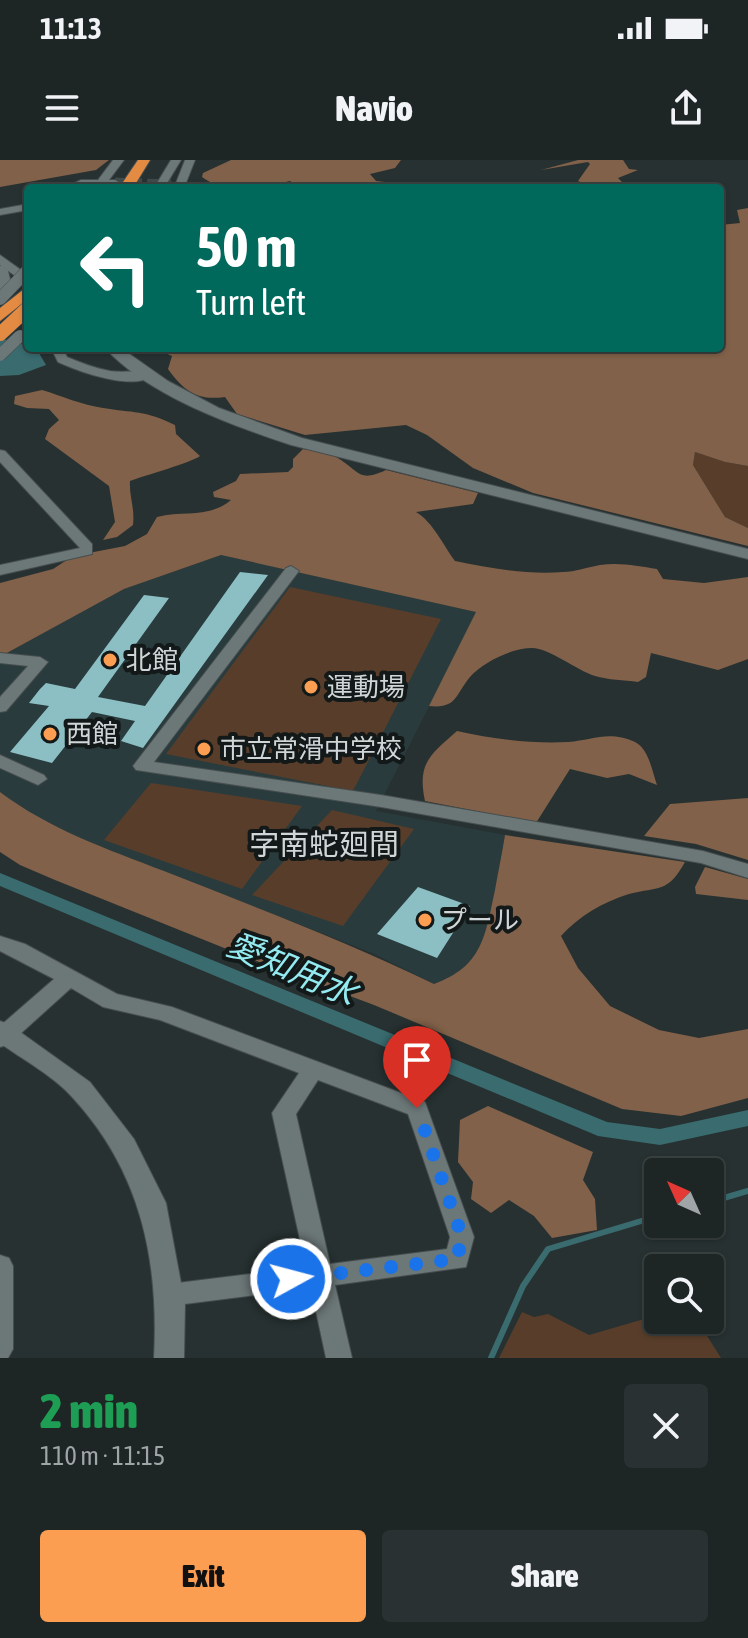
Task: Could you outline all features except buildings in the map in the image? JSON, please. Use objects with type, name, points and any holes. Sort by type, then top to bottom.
[{"type":"highway","points":[[111,184],[144,160]]},
{"type":"highway","points":[[144,184],[159,160]]},
{"type":"highway","points":[[0,316],[24,295]]},
{"type":"highway","points":[[0,332],[24,311]]},
{"type":"street","points":[[110,184],[119,160]]},
{"type":"street","points":[[173,184],[176,160]]},
{"type":"street","points":[[174,184],[190,160]]},
{"type":"street","points":[[0,212],[24,208]]},
{"type":"street","points":[[0,290],[5,283],[2,269],[5,263],[24,278]]},
{"type":"street","points":[[0,299],[24,274]]},
{"type":"street","points":[[0,332],[9,336],[24,335]]},
{"type":"street","points":[[0,355],[24,336]]},
{"type":"street","points":[[59,352],[62,359],[81,367],[131,378],[147,376]]},
{"type":"street","points":[[117,352],[147,376],[197,405],[263,431],[327,451],[748,554]]},
{"type":"street","points":[[0,454],[87,547],[87,551],[0,570]]},
{"type":"street","points":[[291,571],[142,766],[381,801],[703,857],[748,871]]},
{"type":"street","points":[[0,658],[40,662],[0,707]]},
{"type":"street","points":[[0,761],[38,779]]},
{"type":"street","points":[[0,943],[18,949],[111,1001],[164,1013],[417,1108],[462,1237],[457,1259],[169,1295]]},
{"type":"street","points":[[69,978],[2,1034],[81,1089],[125,1146],[152,1203],[169,1295],[169,1358]]},
{"type":"street","points":[[313,1069],[284,1113],[339,1358]]},
{"type":"street","points":[[0,1266],[0,1349]]},
{"type":"shaded area","points":[[0,160],[109,160],[96,170],[0,187]]},
{"type":"shaded area","points":[[231,160],[401,160],[395,168],[370,174],[376,181],[393,184],[295,184],[290,181],[216,184],[202,177],[203,173]]},
{"type":"shaded area","points":[[578,160],[623,160],[629,169],[638,170],[618,178],[624,184],[586,184],[578,181],[590,164],[588,162],[541,170]]},
{"type":"shaded area","points":[[748,208],[748,466],[695,452],[693,465],[725,517],[748,528],[748,546],[533,493],[473,468],[427,435],[406,425],[305,435],[237,414],[225,397],[199,396],[186,389],[168,369],[172,356],[163,352],[724,352],[724,225],[740,223],[737,210]]},
{"type":"shaded area","points":[[42,390],[87,405],[165,420],[175,425],[176,434],[200,456],[130,481],[133,525],[117,537],[103,540],[115,522],[109,486],[45,439],[49,429],[59,420],[49,409],[14,404],[15,396]]},
{"type":"shaded area","points":[[303,449],[332,455],[365,476],[386,470],[478,493],[473,504],[416,512],[433,528],[455,561],[536,573],[568,572],[607,564],[629,565],[657,569],[663,579],[704,583],[748,577],[748,659],[718,670],[651,653],[646,677],[638,682],[595,676],[539,649],[524,649],[507,653],[482,666],[450,703],[429,706],[476,612],[221,555],[124,589],[5,654],[0,653],[0,583],[53,569],[73,556],[125,546],[147,534],[157,517],[214,510],[231,500],[214,497],[213,492],[236,481],[240,474],[288,472],[293,467],[293,459]]},
{"type":"shaded area","points":[[695,452],[748,466],[748,528],[725,517],[693,465]]},
{"type":"shaded area","name":"市立常滑中学校","points":[[221,555],[477,612],[376,811],[505,835],[490,923],[480,950],[457,975],[434,984],[372,953],[82,839],[26,812],[0,792],[0,653],[5,654],[124,589]]},
{"type":"shaded area","name":"運動場","points":[[290,587],[441,619],[353,791],[166,754]]},
{"type":"shaded area","points":[[457,731],[498,739],[541,742],[609,736],[626,738],[644,750],[657,785],[629,774],[607,778],[570,769],[536,823],[425,801],[424,768],[439,747]]},
{"type":"shaded area","points":[[151,783],[302,806],[242,889],[104,840]]},
{"type":"shaded area","points":[[0,792],[38,817],[79,837],[334,939],[434,984],[463,968],[479,948],[488,922],[505,835],[685,862],[673,879],[662,887],[610,901],[584,916],[561,936],[578,968],[610,1006],[659,1030],[699,1038],[748,1029],[748,1098],[681,1116],[622,1109],[374,1005],[55,880],[20,865],[0,852]]},
{"type":"shaded area","points":[[748,798],[748,860],[696,844],[644,836],[670,804]]},
{"type":"shaded area","points":[[332,810],[414,829],[343,926],[252,895]]},
{"type":"shaded area","points":[[705,867],[748,879],[748,900],[696,894],[695,887]]},
{"type":"shaded area","points":[[488,1106],[593,1152],[583,1180],[595,1199],[597,1230],[552,1238],[534,1216],[509,1200],[491,1213],[471,1199],[473,1182],[458,1162],[460,1120]]},
{"type":"shaded area","points":[[522,1312],[534,1317],[548,1314],[589,1335],[644,1319],[644,1334],[706,1334],[721,1358],[499,1358]]},
{"type":"water","points":[[0,338],[24,345],[24,352],[38,352],[46,365],[19,375],[0,376]]},
{"type":"waterway","name":"愛知用水","points":[[0,879],[605,1130],[660,1137],[748,1118]]},
{"type":"waterway","points":[[724,1198],[748,1191]]},
{"type":"waterway","points":[[491,1358],[523,1286],[548,1249],[644,1220]]},
{"type":"tunnel","points":[[115,183],[143,184]]},
{"type":"place","name":"北館","points":[[110,660]]},
{"type":"place","name":"運動場","points":[[311,687]]},
{"type":"place","name":"西館","points":[[50,734]]},
{"type":"place","name":"市立常滑中学校","points":[[204,749]]},
{"type":"place","name":"プール","points":[[425,920]]},
{"type":"district","name":"字南蛇廻間","points":[[324,844]]},
{"type":"route","points":[[291,1279],[457,1259],[462,1237],[417,1108]]}]
